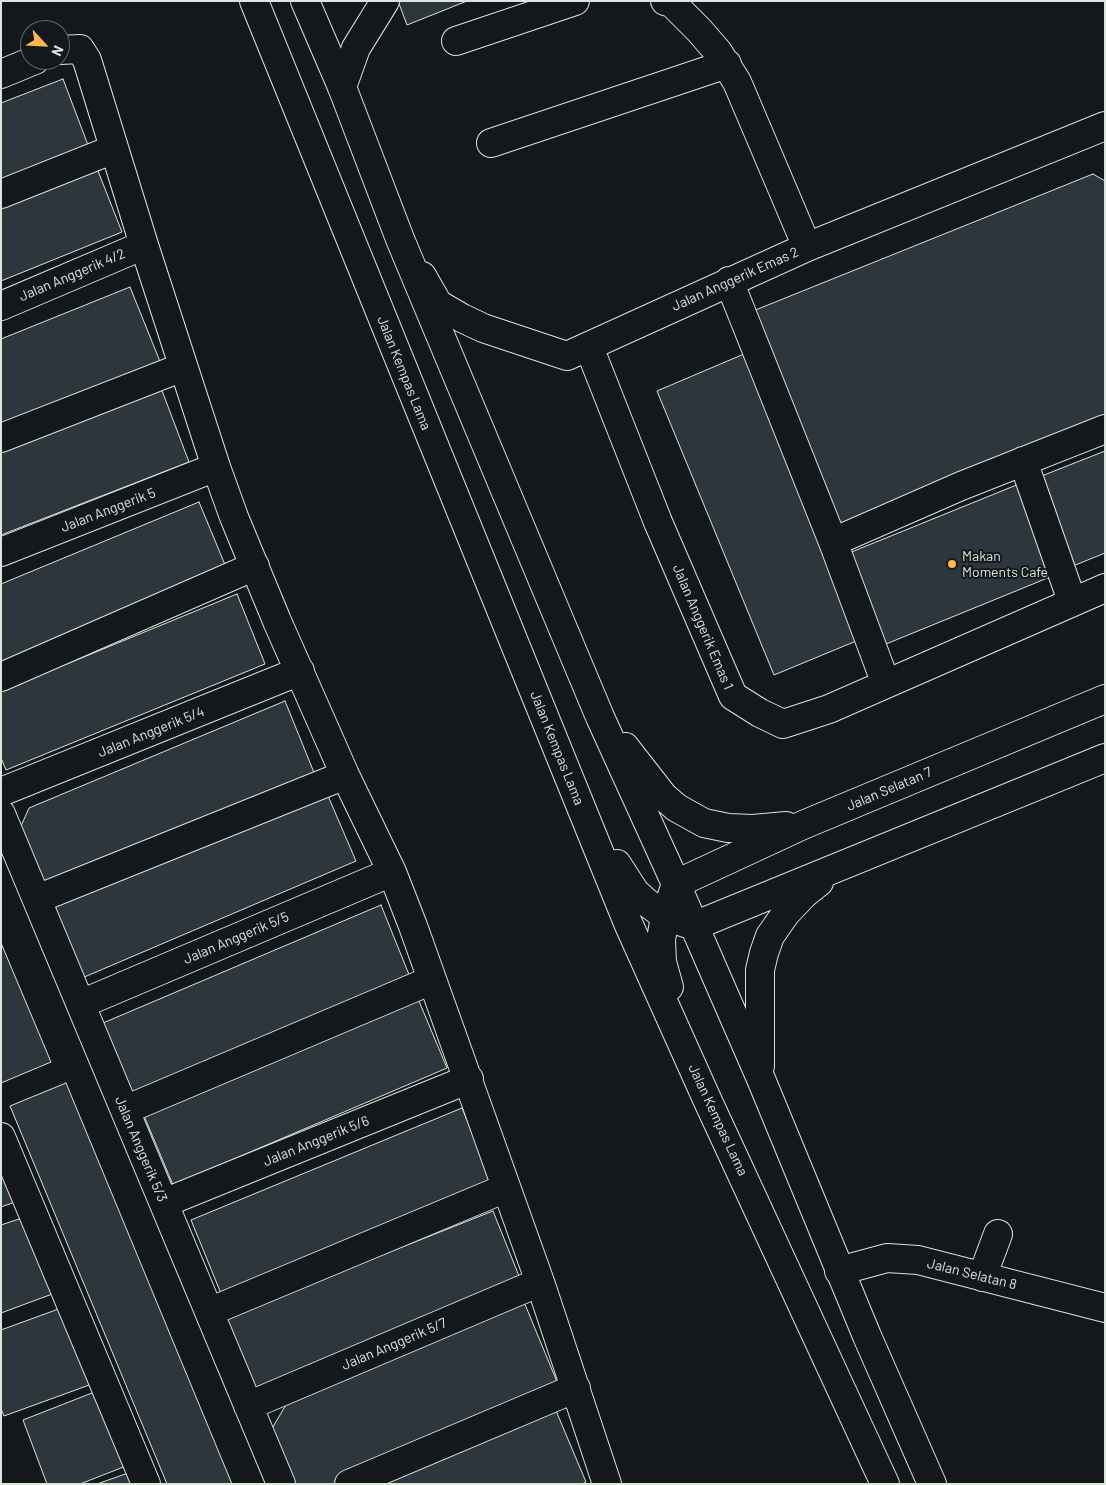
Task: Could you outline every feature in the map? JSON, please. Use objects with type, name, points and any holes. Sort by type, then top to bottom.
[{"type":"street","name":"Jalan Kempas Lama","points":[[254,1],[628,923],[706,1097],[885,1484]]},
{"type":"street","points":[[305,1],[342,87],[400,239],[600,717],[676,884],[761,1079],[839,1271],[932,1484]]},
{"type":"street","points":[[342,87],[356,48],[385,1]]},
{"type":"street","points":[[456,41],[575,1]]},
{"type":"street","points":[[665,1],[672,4],[699,30],[726,64],[737,82],[807,247]]},
{"type":"street","points":[[70,49],[87,60],[216,468],[254,566],[345,775],[392,872],[413,926],[540,1282],[607,1484]]},
{"type":"street","points":[[490,144],[726,64]]},
{"type":"street","points":[[1,74],[20,66]]},
{"type":"street","name":"Jalan Anggerik Emas 2","points":[[400,239],[438,304],[483,328],[567,356],[807,247],[1105,126]]},
{"type":"street","points":[[1,194],[114,149]]},
{"type":"street","name":"Jalan Anggerik 4/2","points":[[1,306],[144,245]]},
{"type":"street","points":[[729,281],[833,542],[886,684]]},
{"type":"street","name":"Jalan Anggerik Emas 1","points":[[589,347],[658,522],[732,696],[783,724],[829,709],[1105,588]]},
{"type":"street","points":[[1,438],[183,367]]},
{"type":"street","points":[[833,542],[1023,461],[1105,429]]},
{"type":"street","points":[[1023,461],[1072,601]]},
{"type":"street","name":"Jalan Anggerik 5","points":[[1,552],[216,468]]},
{"type":"street","points":[[1,677],[254,566]]},
{"type":"street","name":"Jalan Anggerik 5/4","points":[[1,792],[300,671]]},
{"type":"street","name":"Jalan Selatan 7","points":[[676,884],[803,825],[1105,699]]},
{"type":"street","points":[[600,717],[664,796],[677,808],[704,823],[745,829],[803,825]]},
{"type":"street","points":[[564,766],[625,879],[635,892],[665,916],[694,926],[1105,758]]},
{"type":"street","points":[[37,899],[345,775]]},
{"type":"street","name":"Jalan Anggerik 5/3","points":[[1,814],[281,1484]]},
{"type":"street","points":[[761,1079],[760,970],[770,936],[786,913],[804,894],[838,868]]},
{"type":"street","name":"Jalan Anggerik 5/5","points":[[81,1004],[392,872]]},
{"type":"street","points":[[676,884],[665,916],[661,940],[662,962],[706,1097]]},
{"type":"street","points":[[125,1110],[432,980]]},
{"type":"street","name":"Jalan Anggerik 5/6","points":[[164,1203],[469,1079]]},
{"type":"street","points":[[1,1136],[146,1484]]},
{"type":"street","points":[[210,1312],[506,1188]]},
{"type":"street","points":[[982,1277],[998,1234]]},
{"type":"street","name":"Jalan Selatan 8","points":[[839,1271],[887,1258],[918,1260],[1105,1308]]},
{"type":"street","name":"Jalan Anggerik 5/7","points":[[248,1406],[540,1282]]},
{"type":"street","points":[[349,1484],[576,1388]]},
{"type":"building","points":[[398,1],[467,1],[407,25]]},
{"type":"building","points":[[63,79],[91,153],[1,188],[1,103]]},
{"type":"building","points":[[96,166],[122,232],[1,281],[1,204]]},
{"type":"building","points":[[1093,174],[1105,181],[1105,419],[838,526],[753,311]]},
{"type":"building","points":[[130,287],[161,364],[1,429],[1,339]]},
{"type":"building","points":[[744,354],[861,639],[774,675],[657,391]]},
{"type":"building","points":[[161,388],[189,462],[1,535],[1,450]]},
{"type":"building","points":[[1105,451],[1105,553],[1068,568],[1034,479]]},
{"type":"building","name":"Makan Moments Cafe","points":[[1019,484],[1055,575],[886,644],[849,553]]},
{"type":"building","points":[[199,502],[228,572],[1,665],[1,584]]},
{"type":"building","points":[[237,594],[265,664],[6,770],[1,758],[1,691]]},
{"type":"building","points":[[285,701],[315,775],[39,890],[17,835],[29,808]]},
{"type":"building","points":[[325,789],[356,861],[82,978],[52,906]]},
{"type":"building","points":[[381,905],[412,982],[135,1099],[103,1023]]},
{"type":"building","points":[[1,943],[51,1062],[1,1083]]},
{"type":"building","points":[[416,994],[447,1068],[173,1185],[142,1111]]},
{"type":"building","points":[[66,1083],[232,1484],[167,1484],[10,1106]]},
{"type":"building","points":[[462,1108],[493,1184],[222,1296],[191,1220]]},
{"type":"building","points":[[1,1166],[15,1202],[1,1207]]},
{"type":"building","points":[[493,1211],[521,1281],[254,1394],[223,1318]]},
{"type":"building","points":[[28,1216],[55,1293],[1,1313],[1,1225]]},
{"type":"building","points":[[524,1302],[560,1389],[336,1484],[292,1484],[270,1432],[287,1403]]},
{"type":"building","points":[[64,1307],[92,1384],[4,1416],[1,1409],[1,1330]]},
{"type":"building","points":[[97,1391],[126,1466],[80,1484],[47,1484],[23,1420]]},
{"type":"building","points":[[554,1406],[586,1482],[582,1484],[367,1484]]},
{"type":"building","points":[[131,1472],[136,1484],[97,1484]]},
{"type":"place","name":"Makan Moments Cafe","points":[[952,564]]}]
